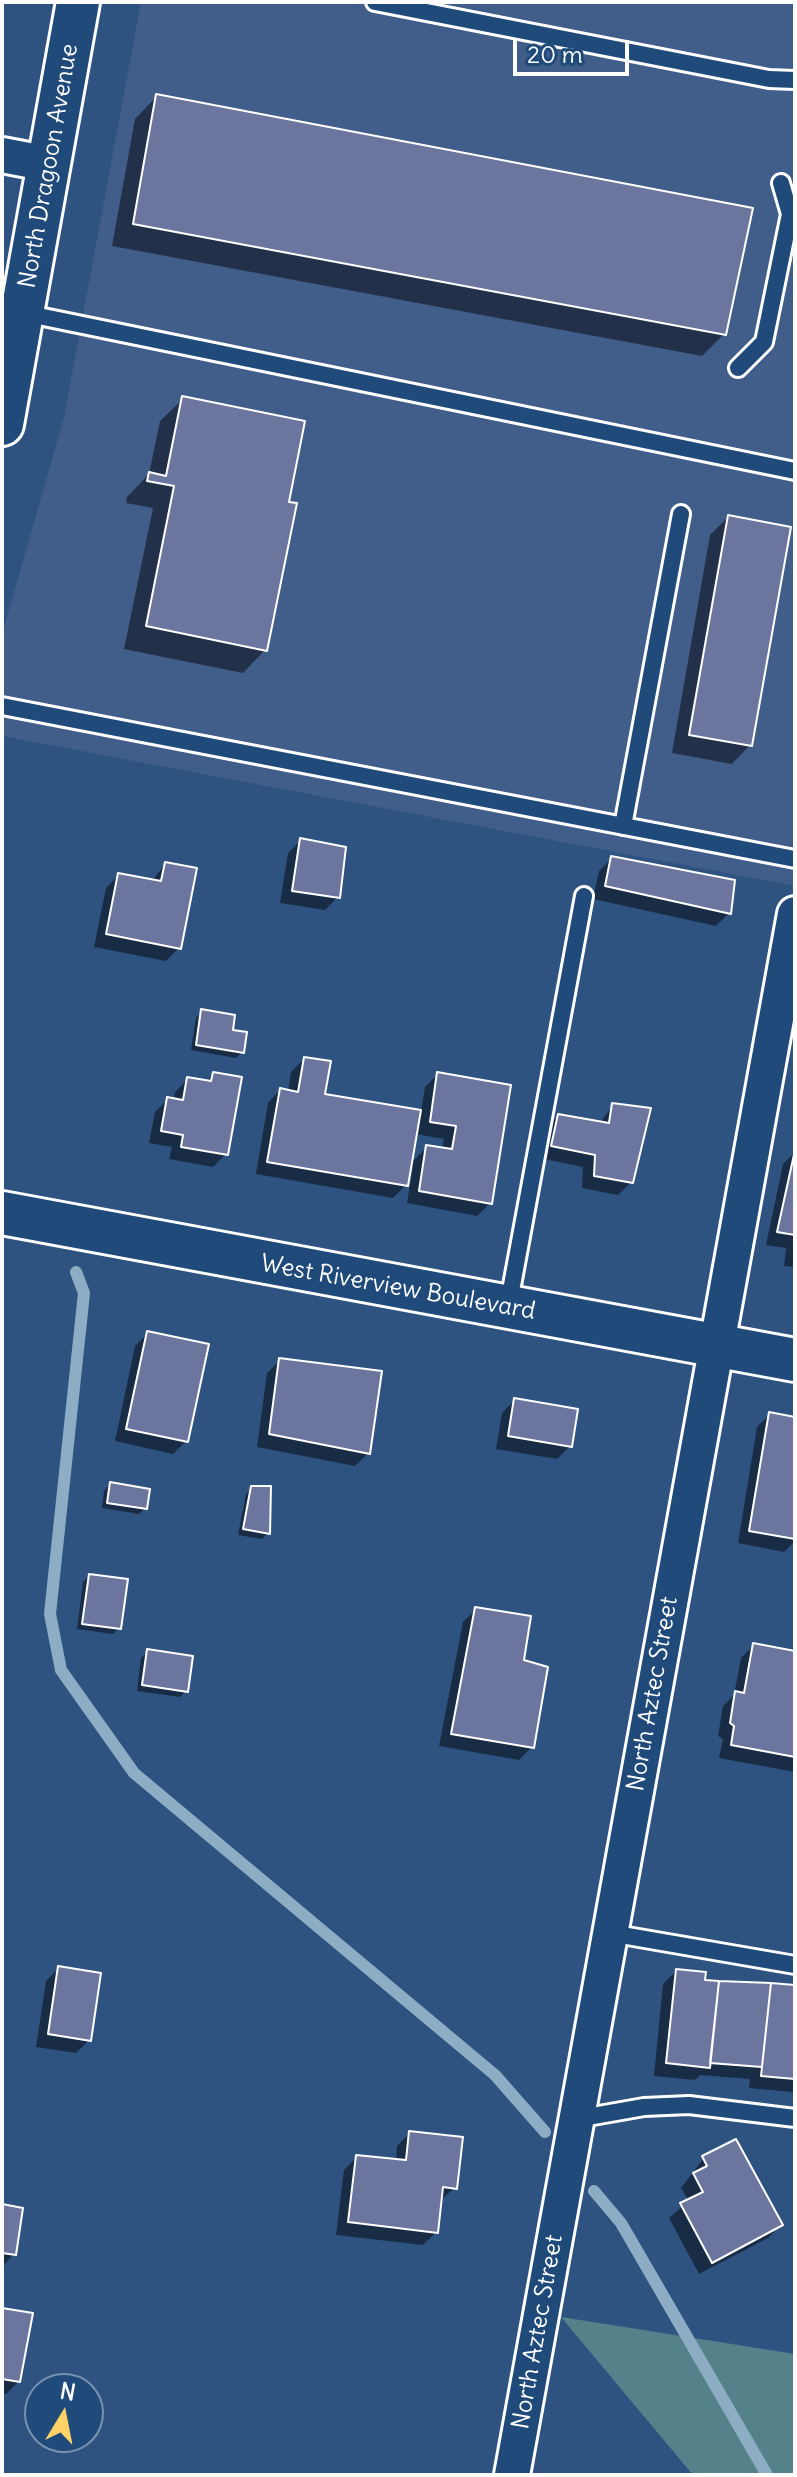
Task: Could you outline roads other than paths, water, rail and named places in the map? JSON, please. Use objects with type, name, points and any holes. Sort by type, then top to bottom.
[{"type":"street","name":"North Dragoon Avenue","points":[[2,424],[78,2]]},
{"type":"street","points":[[2,155],[49,164]]},
{"type":"street","name":"North Aztec Street","points":[[512,2475],[795,914]]},
{"type":"street","name":"West Riverview Boulevard","points":[[2,1213],[795,1360]]},
{"type":"lane","points":[[375,2],[769,79],[795,80]]},
{"type":"lane","points":[[738,368],[764,342],[790,214],[781,183]]},
{"type":"lane","points":[[22,313],[795,471]]},
{"type":"lane","points":[[623,826],[681,514]]},
{"type":"lane","points":[[2,706],[795,859]]},
{"type":"lane","points":[[508,1308],[584,896]]},
{"type":"lane","points":[[610,1933],[795,1965]]},
{"type":"lane","points":[[576,2119],[644,2107],[689,2105],[795,2118]]},
{"type":"waterway","points":[[76,1272],[84,1293],[50,1614],[61,1670],[134,1773],[495,2075],[545,2132]]},
{"type":"waterway","points":[[594,2191],[621,2223],[767,2475]]}]
